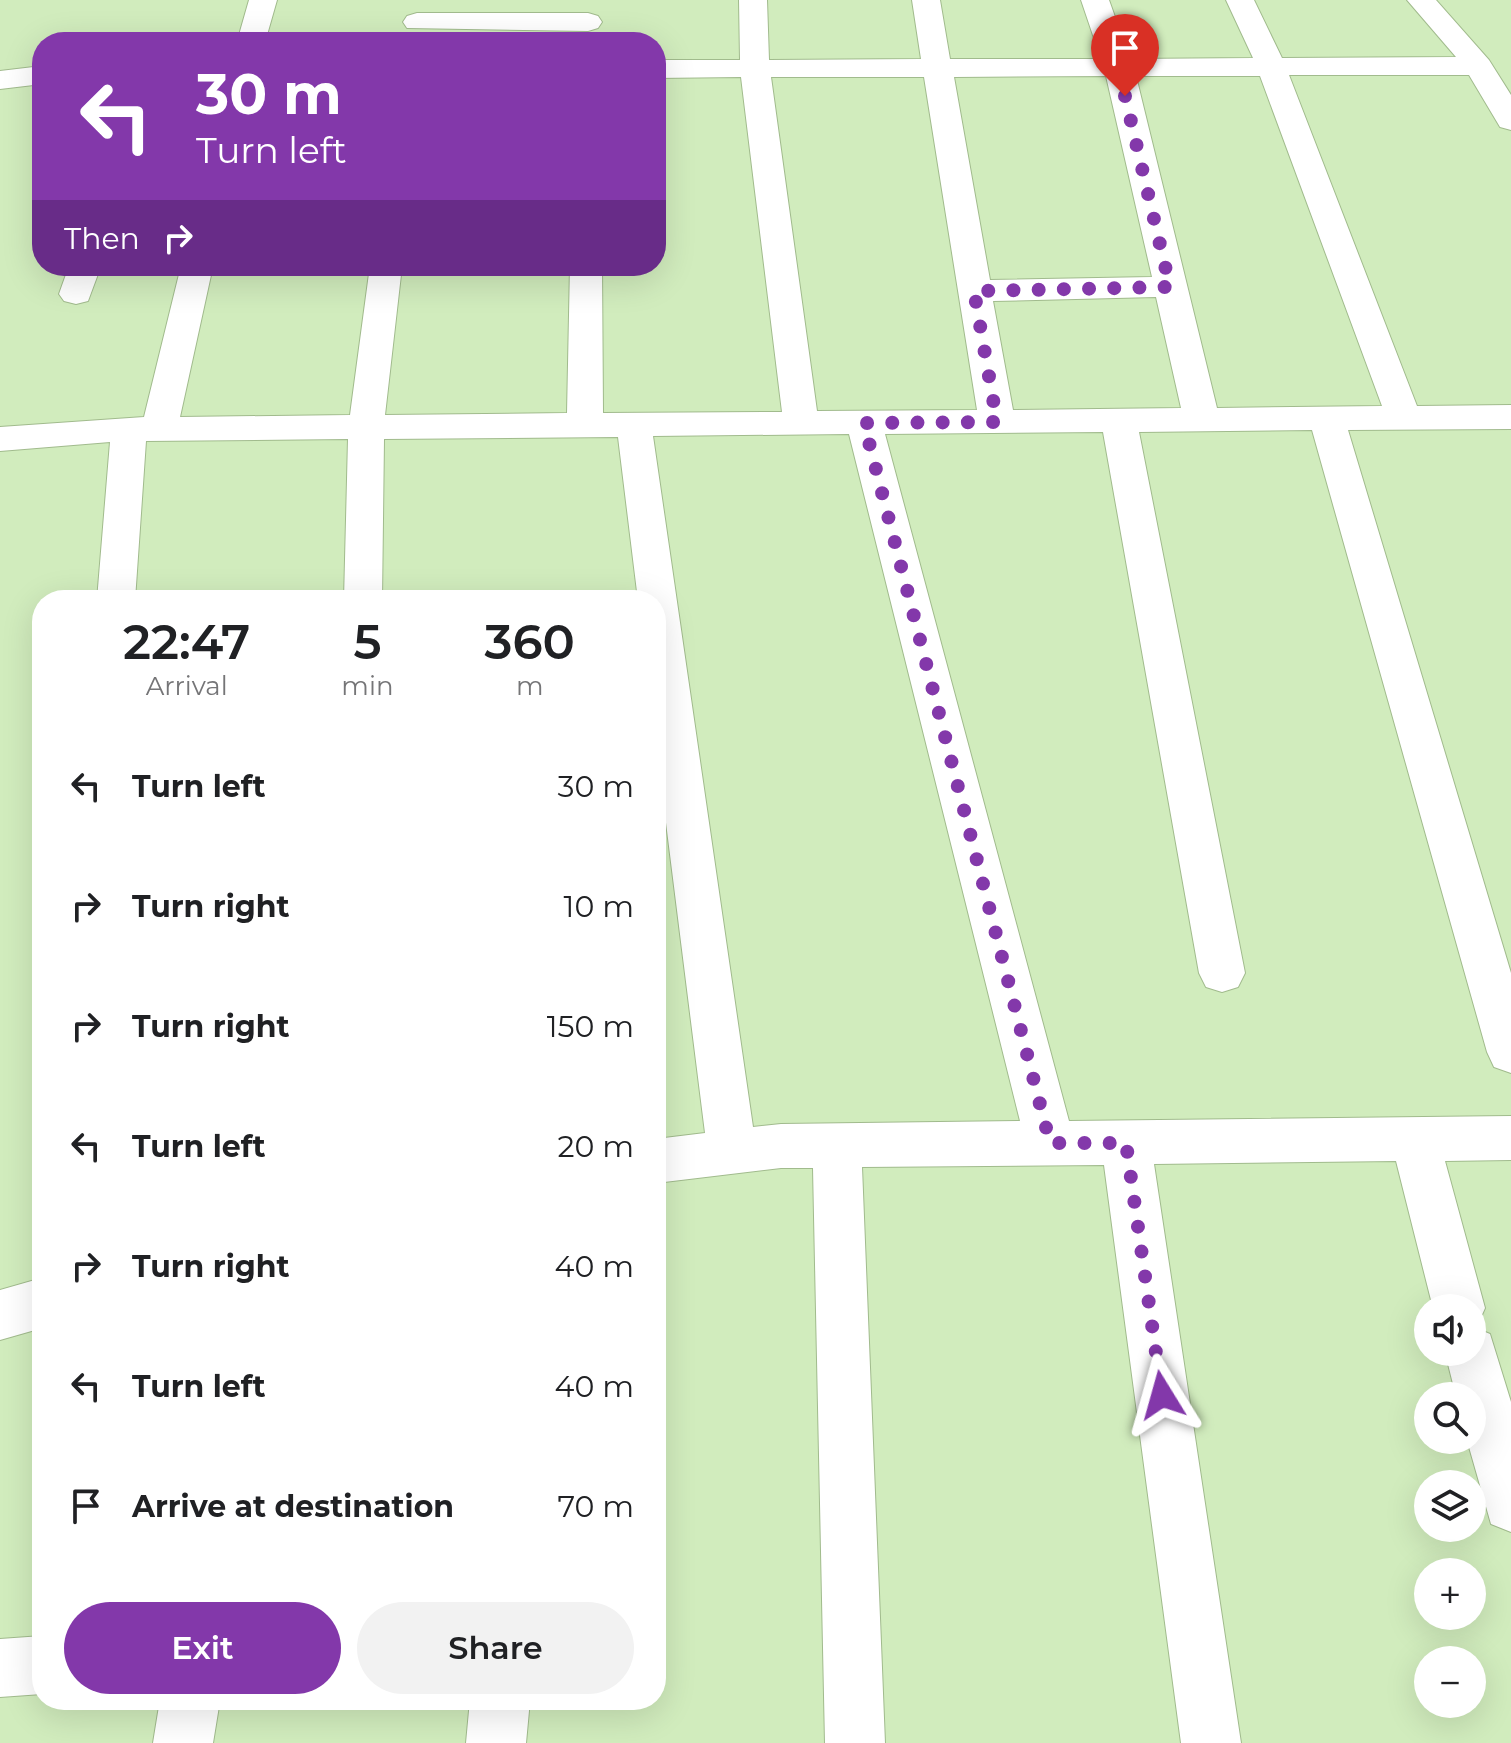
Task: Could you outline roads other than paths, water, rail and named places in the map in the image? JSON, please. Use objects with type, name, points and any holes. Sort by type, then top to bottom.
[{"type":"street","points":[[254,32],[263,0]]},
{"type":"street","points":[[753,0],[755,69],[801,423]]},
{"type":"street","points":[[926,0],[997,422]]},
{"type":"street","points":[[1095,0],[1119,68],[1202,420]]},
{"type":"street","points":[[1240,0],[1272,68],[1404,418]]},
{"type":"street","points":[[1421,0],[1492,74],[1511,121]]},
{"type":"street","points":[[417,21],[588,21]]},
{"type":"street","points":[[666,69],[1272,68],[1492,74]]},
{"type":"street","points":[[0,80],[32,76]]},
{"type":"street","points":[[118,590],[144,429],[194,276]]},
{"type":"street","points":[[363,590],[366,427],[385,276]]},
{"type":"street","points":[[585,425],[586,276]]},
{"type":"street","points":[[974,291],[1170,287]]},
{"type":"street","points":[[0,439],[144,429],[1511,417]]},
{"type":"street","points":[[1327,419],[1511,1052]]},
{"type":"street","points":[[1119,421],[1222,973]]},
{"type":"street","points":[[864,423],[1050,1143]]},
{"type":"street","points":[[634,425],[656,590]]},
{"type":"street","points":[[666,666],[732,1152]]},
{"type":"street","points":[[666,1160],[781,1146],[1511,1138]]},
{"type":"street","points":[[1415,1139],[1455,1294]]},
{"type":"street","points":[[1126,1143],[1211,1743]]},
{"type":"street","points":[[837,1145],[855,1743]]},
{"type":"street","points":[[0,1315],[32,1306]]},
{"type":"street","points":[[1475,1366],[1511,1504]]},
{"type":"street","points":[[0,1668],[32,1666]]},
{"type":"street","points":[[183,1743],[188,1710]]},
{"type":"street","points":[[496,1743],[499,1710]]}]
